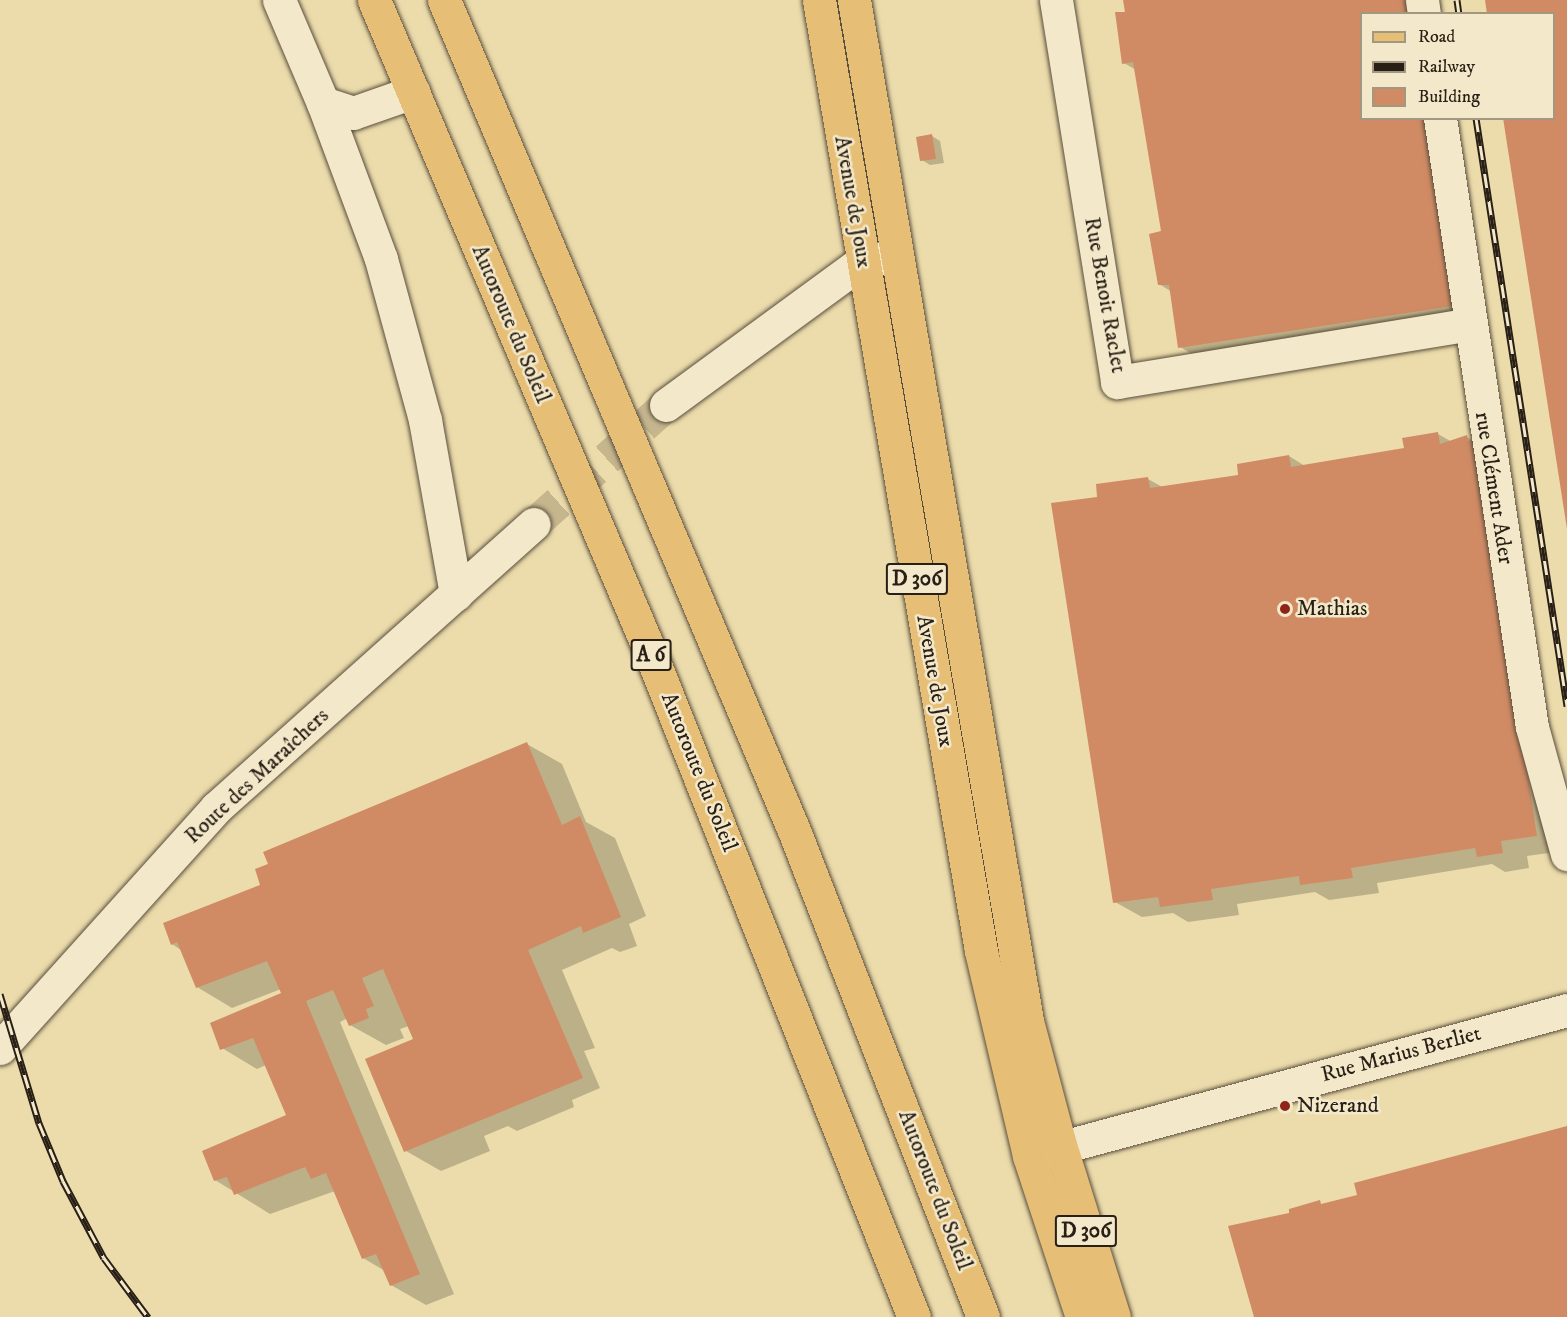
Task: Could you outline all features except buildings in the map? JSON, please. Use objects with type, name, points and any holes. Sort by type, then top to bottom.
[{"type":"main road","name":"Autoroute du Soleil","points":[[374,0],[646,642],[914,1317]]},
{"type":"main road","name":"Autoroute du Soleil","points":[[444,0],[795,833],[983,1317]]},
{"type":"main road","name":"Avenue de Joux","points":[[819,0],[981,951],[1029,1156],[1082,1317]]},
{"type":"main road","name":"Avenue de Joux","points":[[854,0],[1027,1021],[1060,1145],[1114,1317]]},
{"type":"main road","points":[[929,650],[963,646]]},
{"type":"street","points":[[279,0],[323,103],[381,259],[425,420],[456,594]]},
{"type":"street","name":"Rue Benoit Raclet","points":[[1056,0],[1117,382],[1470,324]]},
{"type":"street","points":[[323,103],[353,113],[413,92]]},
{"type":"street","name":"rue Clément Ader","points":[[1440,120],[1532,727],[1567,854]]},
{"type":"street","points":[[666,405],[863,261],[897,255]]},
{"type":"street","name":"Route des Maraîchers","points":[[0,1048],[216,808],[534,524]]},
{"type":"street","name":"Rue Marius Berliet","points":[[1029,1156],[1060,1145],[1567,1010]]},
{"type":"tunnel","points":[[534,524],[666,405]]},
{"type":"railway","points":[[1457,0],[1459,12]]},
{"type":"railway","points":[[1476,120],[1567,706]]},
{"type":"railway","points":[[0,994],[39,1123],[63,1181],[104,1258],[148,1317]]},
{"type":"place","name":"Mathias","points":[[1285,609]]},
{"type":"place","name":"Nizerand","points":[[1285,1106]]}]
